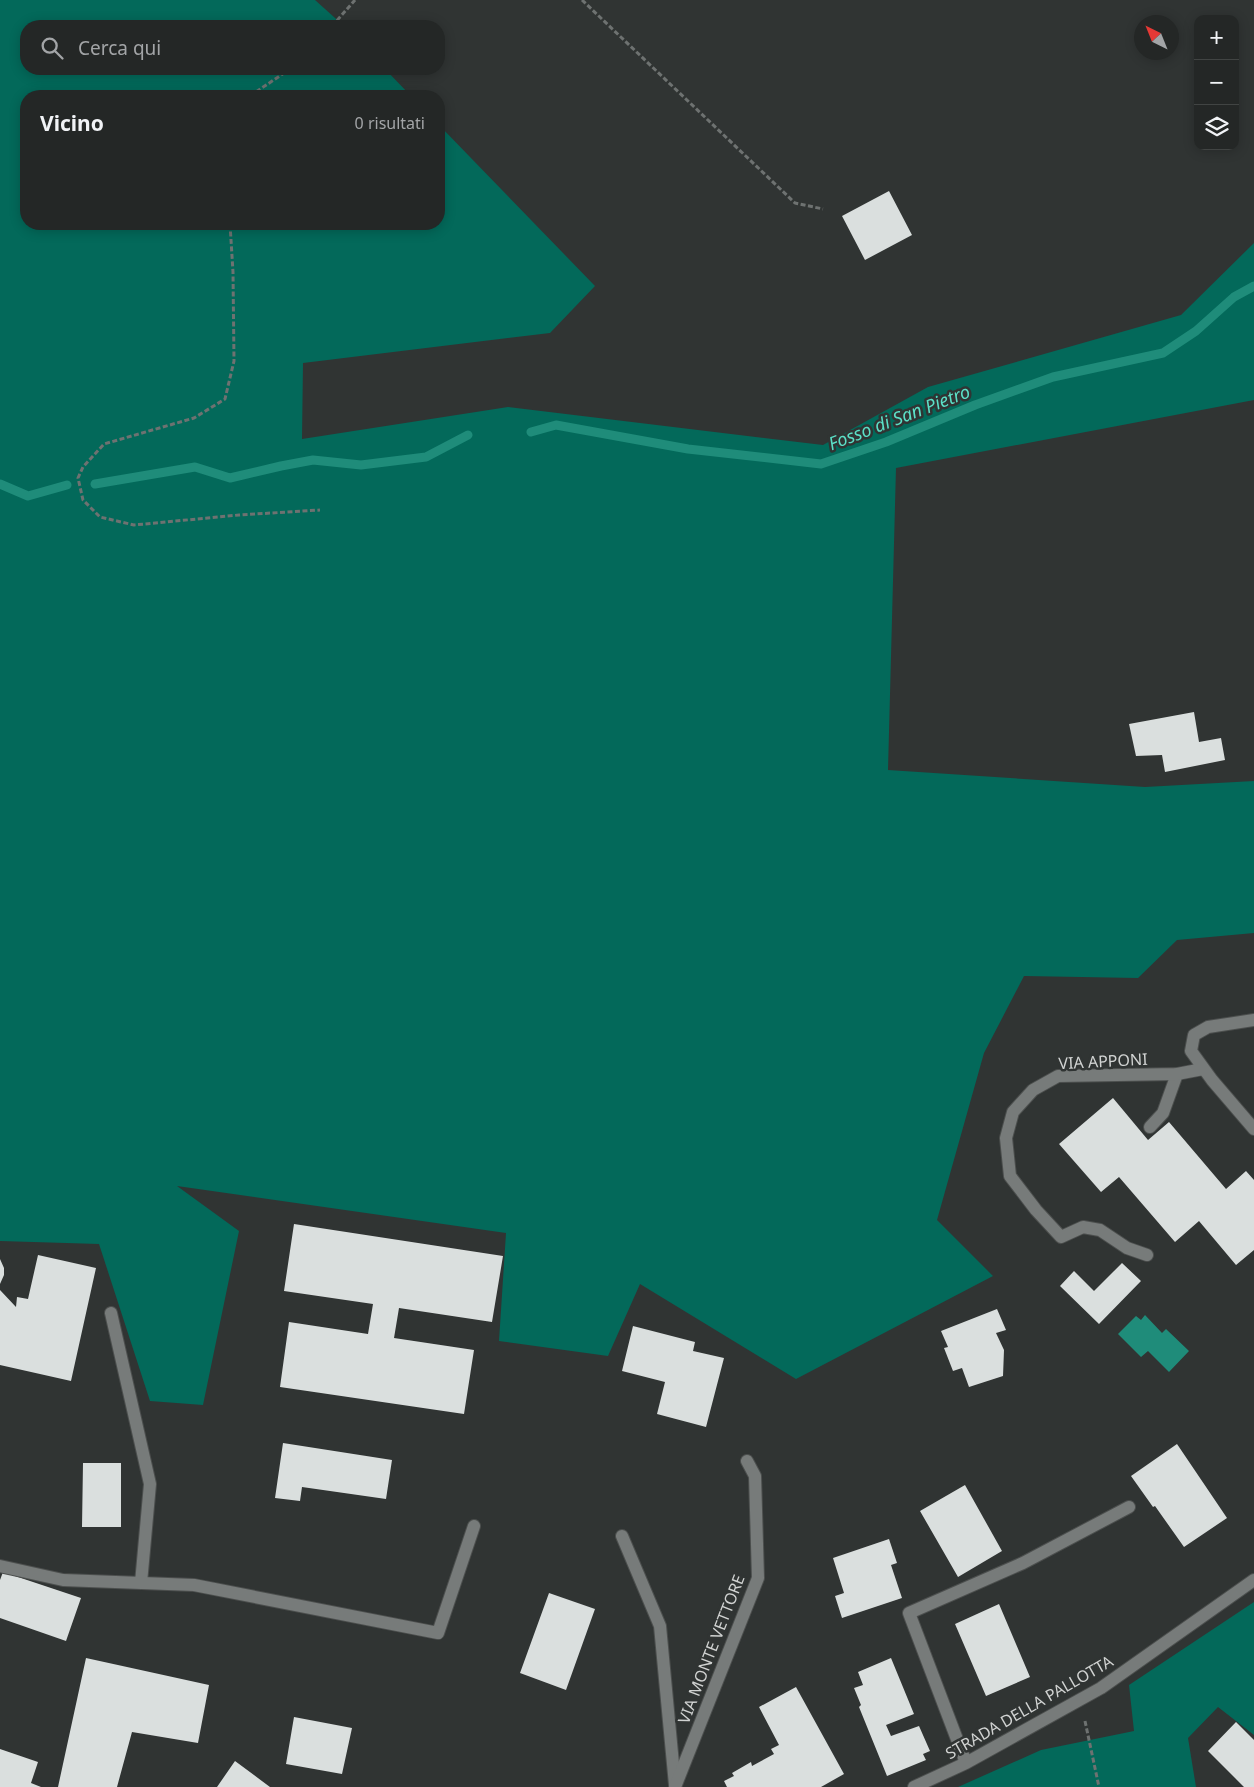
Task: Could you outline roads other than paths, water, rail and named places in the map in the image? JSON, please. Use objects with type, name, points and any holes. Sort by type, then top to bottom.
[{"type":"street","points":[[1254,1020],[1208,1027],[1194,1035],[1191,1051],[1203,1069],[1254,1129]]},
{"type":"street","name":"VIA APPONI","points":[[1147,1255],[1127,1248],[1100,1230],[1083,1227],[1061,1237],[1036,1210],[1010,1176],[1006,1138],[1013,1112],[1033,1090],[1058,1076],[1177,1074],[1203,1069]]},
{"type":"street","points":[[1150,1127],[1163,1112],[1177,1074]]},
{"type":"street","points":[[111,1313],[150,1484],[141,1583]]},
{"type":"street","name":"VIA MONTE VETTORE","points":[[675,1786],[758,1578],[755,1476],[747,1461]]},
{"type":"street","points":[[966,1763],[909,1613],[1023,1563],[1129,1507]]},
{"type":"street","points":[[0,1566],[64,1580],[194,1586],[438,1633],[474,1526]]},
{"type":"street","points":[[622,1536],[660,1626],[675,1786]]},
{"type":"street","name":"STRADA DELLA PALLOTTA","points":[[914,1787],[966,1763],[1101,1688],[1254,1580]]},
{"type":"waterway","name":"Fosso di San Pietro","points":[[531,432],[556,425],[688,449],[821,464],[886,442],[975,405],[1053,377],[1163,353],[1196,331],[1234,297],[1254,286]]},
{"type":"waterway","name":"Fosso di San Pietro","points":[[95,484],[195,467],[230,478],[313,460],[361,465],[426,457],[468,435]]},
{"type":"waterway","name":"Fosso di San Pietro","points":[[0,484],[28,496],[67,485]]}]
